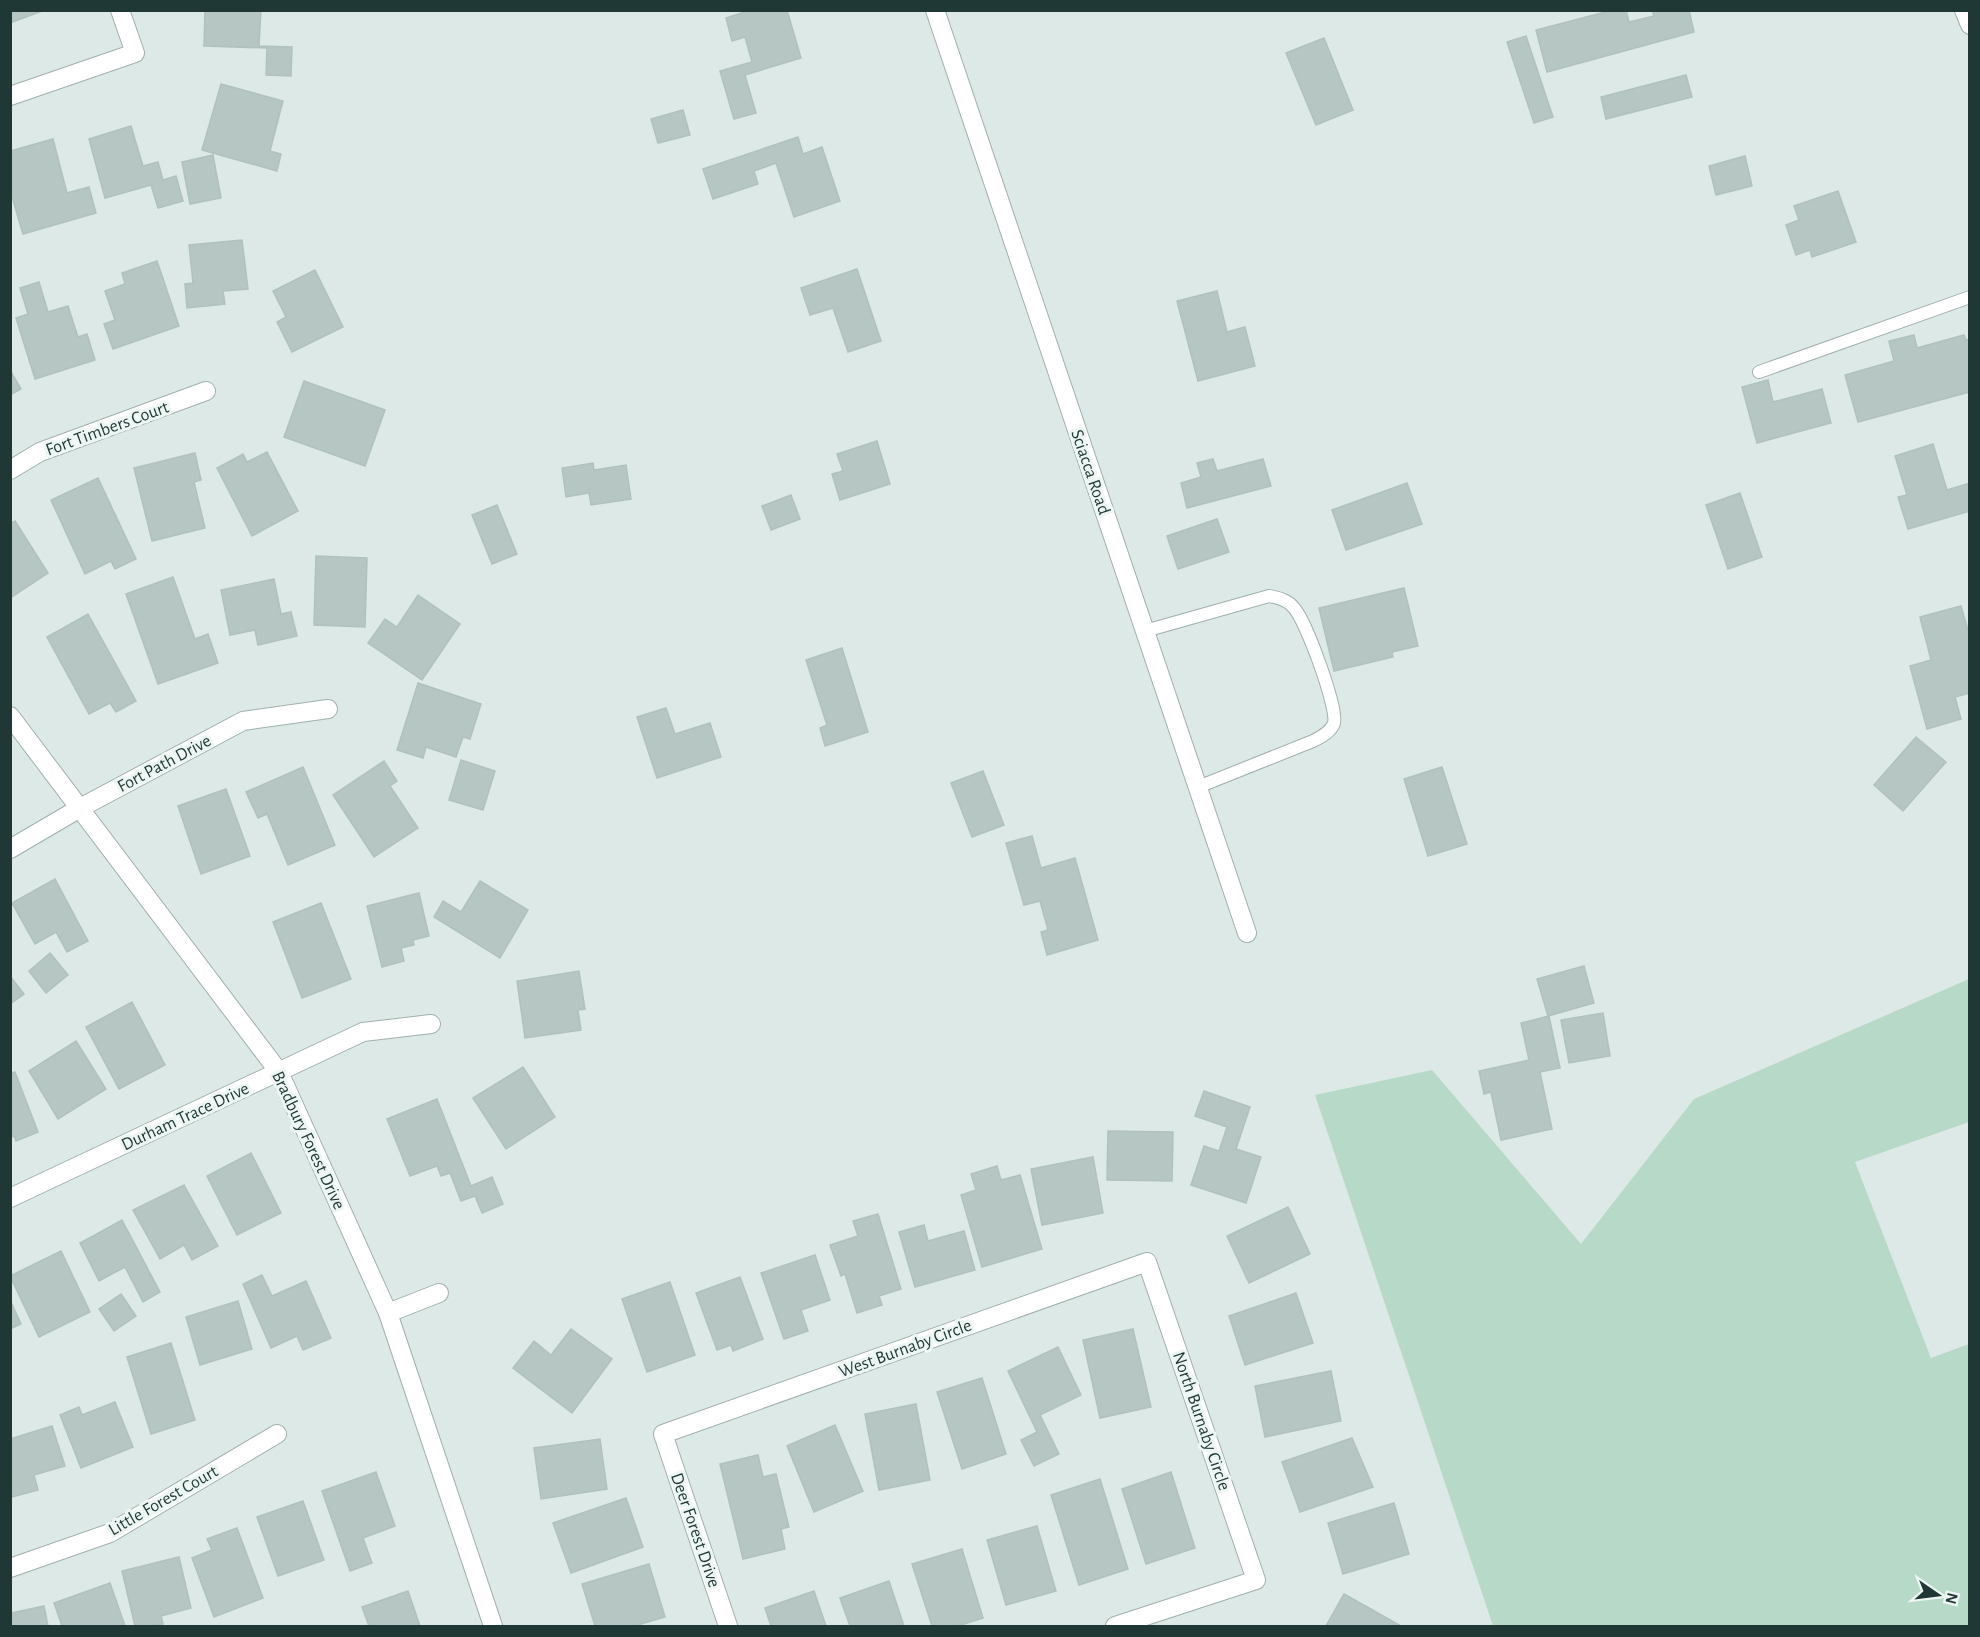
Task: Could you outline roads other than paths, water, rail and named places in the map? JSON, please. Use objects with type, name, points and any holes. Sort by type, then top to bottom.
[{"type":"street","points":[[10,96],[135,53],[120,10]]},
{"type":"street","name":"Sciacca Road","points":[[935,10],[1247,933]]},
{"type":"street","points":[[1964,10],[1970,25]]},
{"type":"street","name":"Fort Timbers Court","points":[[10,470],[40,452],[206,391]]},
{"type":"street","name":"Fort Path Drive","points":[[10,849],[80,808],[243,721],[328,710]]},
{"type":"street","name":"Bradbury Forest Drive","points":[[10,716],[279,1072],[388,1312],[493,1626]]},
{"type":"street","name":"Durham Trace Drive","points":[[10,1198],[363,1032],[431,1024]]},
{"type":"street","name":"West Burnaby Circle","points":[[663,1434],[1147,1262]]},
{"type":"street","name":"North Burnaby Circle","points":[[1115,1626],[1256,1580],[1147,1262]]},
{"type":"street","points":[[388,1312],[439,1293]]},
{"type":"street","name":"Little Forest Court","points":[[10,1568],[110,1533],[277,1434]]},
{"type":"street","name":"Deer Forest Drive","points":[[663,1434],[728,1626]]},
{"type":"lane","points":[[1759,372],[1970,297]]},
{"type":"lane","points":[[1145,632],[1269,596],[1283,599],[1294,607],[1316,655],[1332,706],[1334,722],[1329,732],[1313,741],[1198,787]]}]
